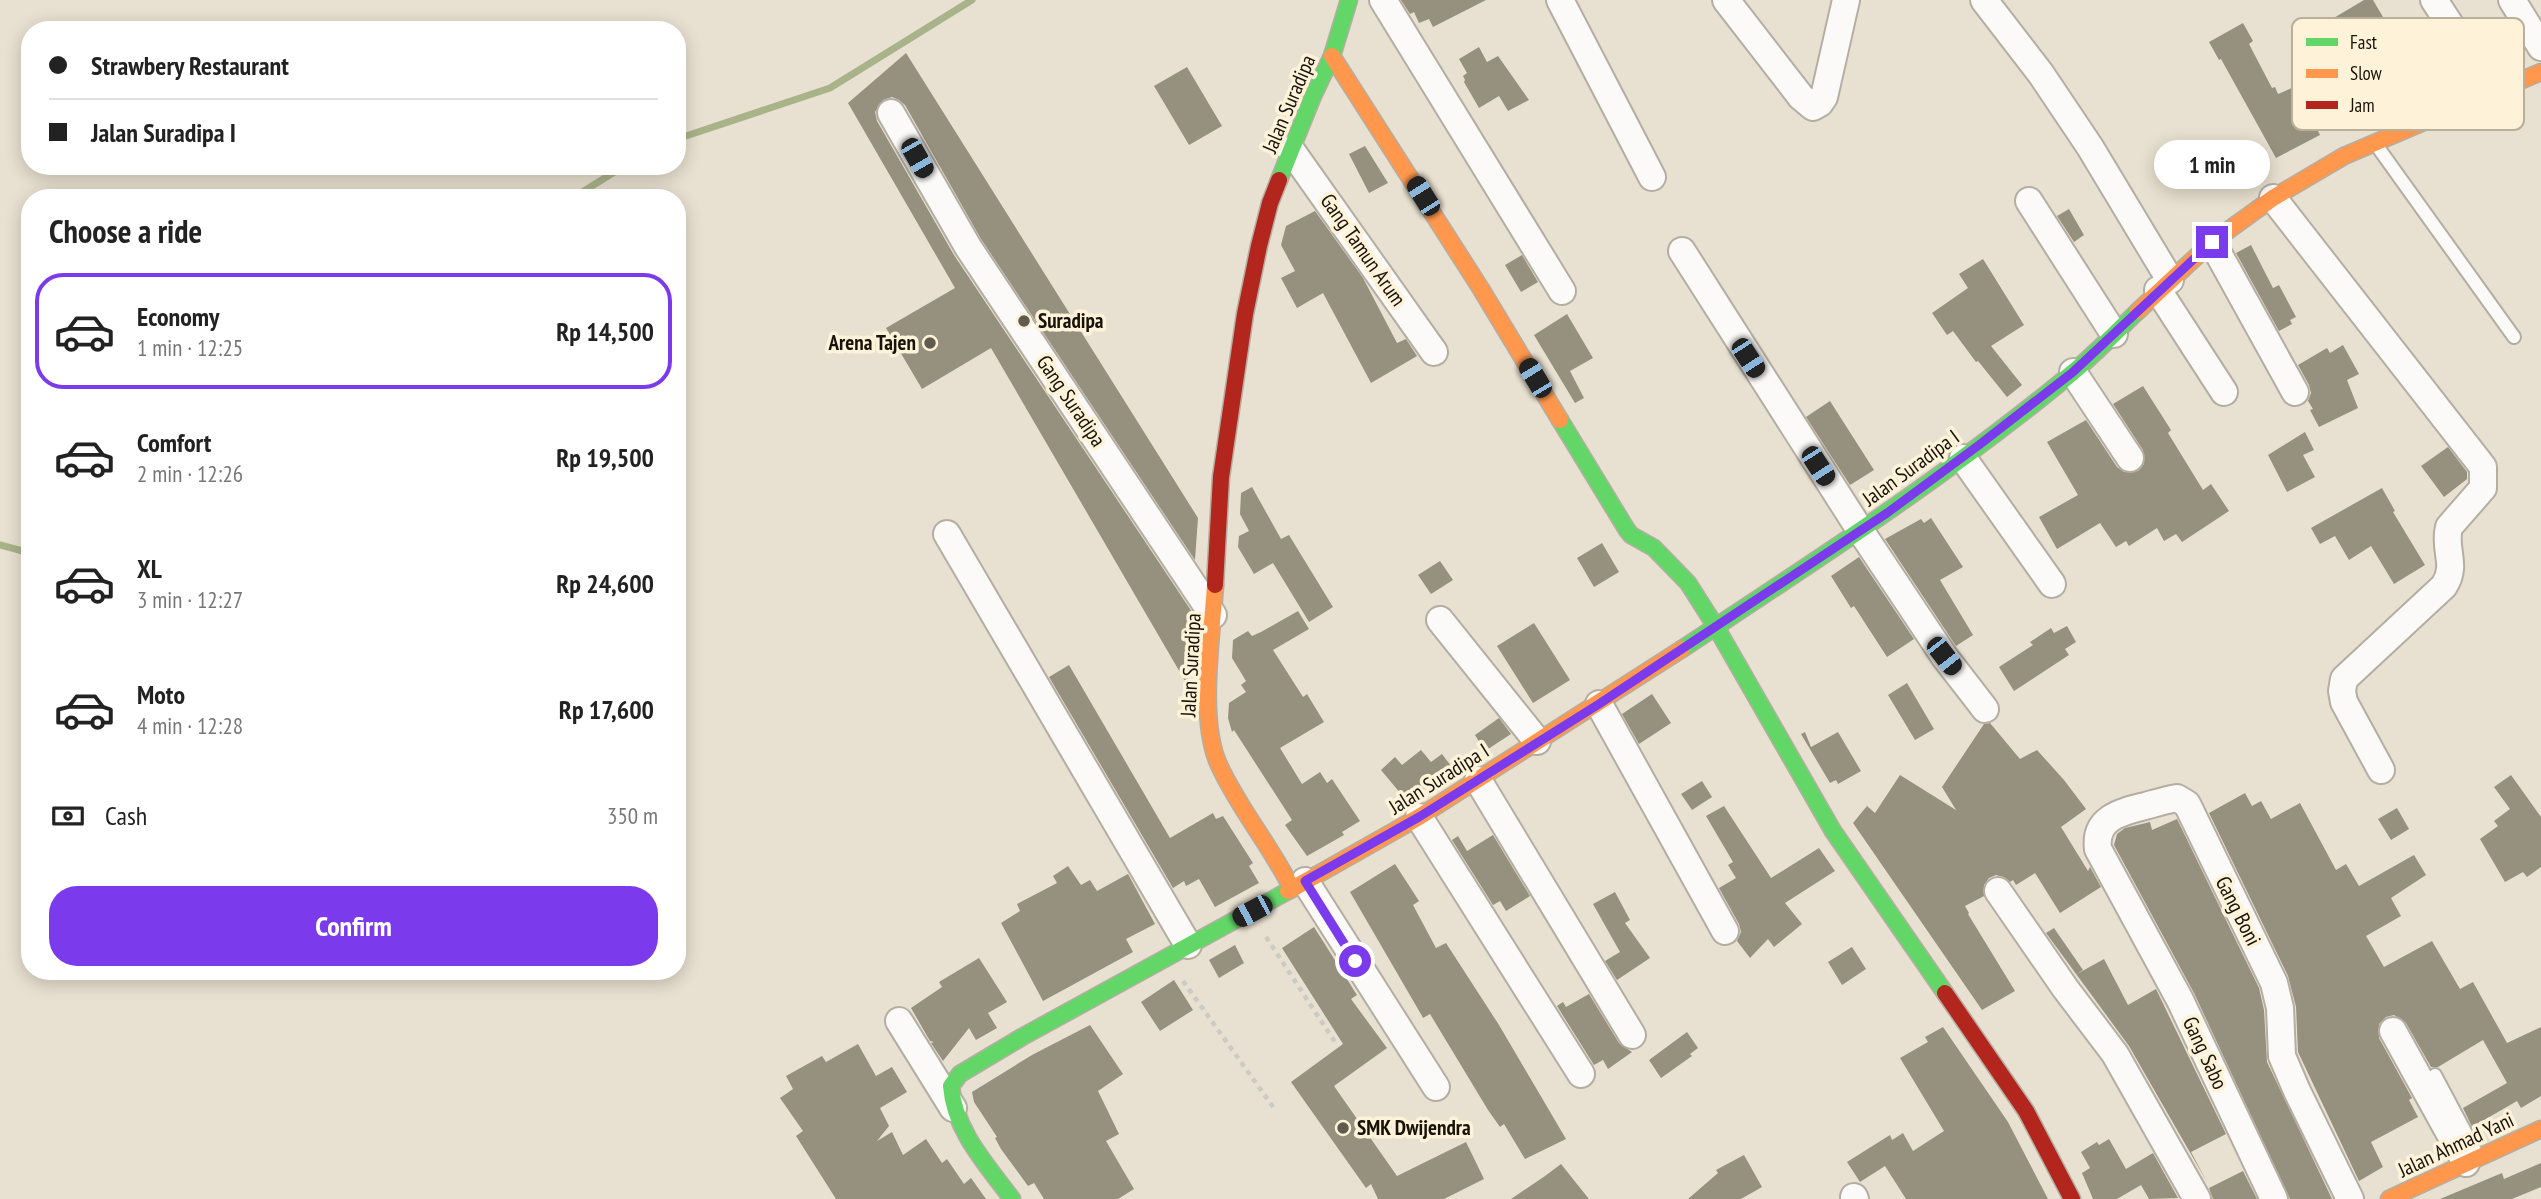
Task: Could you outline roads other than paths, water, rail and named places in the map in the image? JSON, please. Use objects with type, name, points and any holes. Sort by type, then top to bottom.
[{"type":"street","name":"Jalan Suradipa","points":[[1299,885],[1274,853],[1227,781],[1212,745],[1207,720],[1221,477],[1245,314],[1270,203],[1332,56],[1349,0]]},
{"type":"street","points":[[1383,0],[1562,291]]},
{"type":"street","points":[[1560,0],[1652,177]]},
{"type":"street","points":[[1727,0],[1801,97],[1813,107],[1824,97],[1846,0]]},
{"type":"street","points":[[1984,0],[2041,74],[2090,147],[2224,392]]},
{"type":"street","points":[[2434,0],[2446,18]]},
{"type":"street","points":[[2512,0],[2523,18]]},
{"type":"street","points":[[2524,19],[2541,47]]},
{"type":"street","points":[[1332,56],[1409,173],[1627,530],[1669,561],[1688,583],[1716,626],[1833,831],[2026,1111],[2072,1199]]},
{"type":"street","name":"Jalan Suradipa I","points":[[2524,79],[2541,72]]},
{"type":"street","name":"Gang Suradipa","points":[[891,113],[968,247],[1213,615]]},
{"type":"street","name":"Jalan Suradipa I","points":[[1299,885],[1419,817],[1599,704],[1860,530],[1963,458],[2073,372],[2212,242],[2273,198],[2344,156],[2404,130]]},
{"type":"street","name":"Gang Tamun Arum","points":[[1291,150],[1434,352]]},
{"type":"street","points":[[2273,198],[2483,467],[2483,488],[2449,527],[2447,535],[2450,575],[2444,586],[2344,679],[2344,702],[2381,770]]},
{"type":"street","points":[[2029,201],[2114,334]]},
{"type":"street","points":[[2212,242],[2295,392]]},
{"type":"street","points":[[1682,251],[1860,530],[1944,656],[1985,709]]},
{"type":"street","points":[[2073,372],[2130,458]]},
{"type":"street","points":[[1963,458],[2052,584]]},
{"type":"street","points":[[947,534],[1177,951]]},
{"type":"street","points":[[1440,620],[1537,741]]},
{"type":"street","points":[[1599,704],[1725,931]]},
{"type":"street","points":[[1478,780],[1632,1035]]},
{"type":"street","name":"Gang Boni","points":[[2130,911],[2098,849],[2098,835],[2102,825],[2116,813],[2170,799],[2182,800],[2274,983],[2280,1008],[2282,1056],[2349,1196]]},
{"type":"street","points":[[1419,817],[1581,1074]]},
{"type":"street","points":[[953,1108],[951,1086],[960,1074],[1022,1037],[1299,885],[1436,1087]]},
{"type":"street","points":[[1998,891],[2065,988],[2115,1054],[2197,1199]]},
{"type":"street","name":"Gang Sabo","points":[[2130,911],[2180,1000],[2274,1199]]},
{"type":"street","points":[[899,1021],[964,1129],[1012,1199]]},
{"type":"street","points":[[2393,1031],[2472,1160]]},
{"type":"street","name":"Jalan Ahmad Yani","points":[[2389,1199],[2426,1191],[2472,1160],[2540,1131]]},
{"type":"lane","points":[[2375,142],[2514,337]]},
{"type":"lane","points":[[2435,1075],[2472,1160]]},
{"type":"waterway","points":[[686,136],[830,88],[972,0]]},
{"type":"waterway","points":[[587,189],[610,175]]},
{"type":"waterway","points":[[0,545],[21,551]]},
{"type":"place","name":"Suradipa","points":[[1024,321]]},
{"type":"place","name":"Arena Tajen","points":[[930,343]]},
{"type":"place","name":"SMK Dwijendra","points":[[1343,1128]]}]
